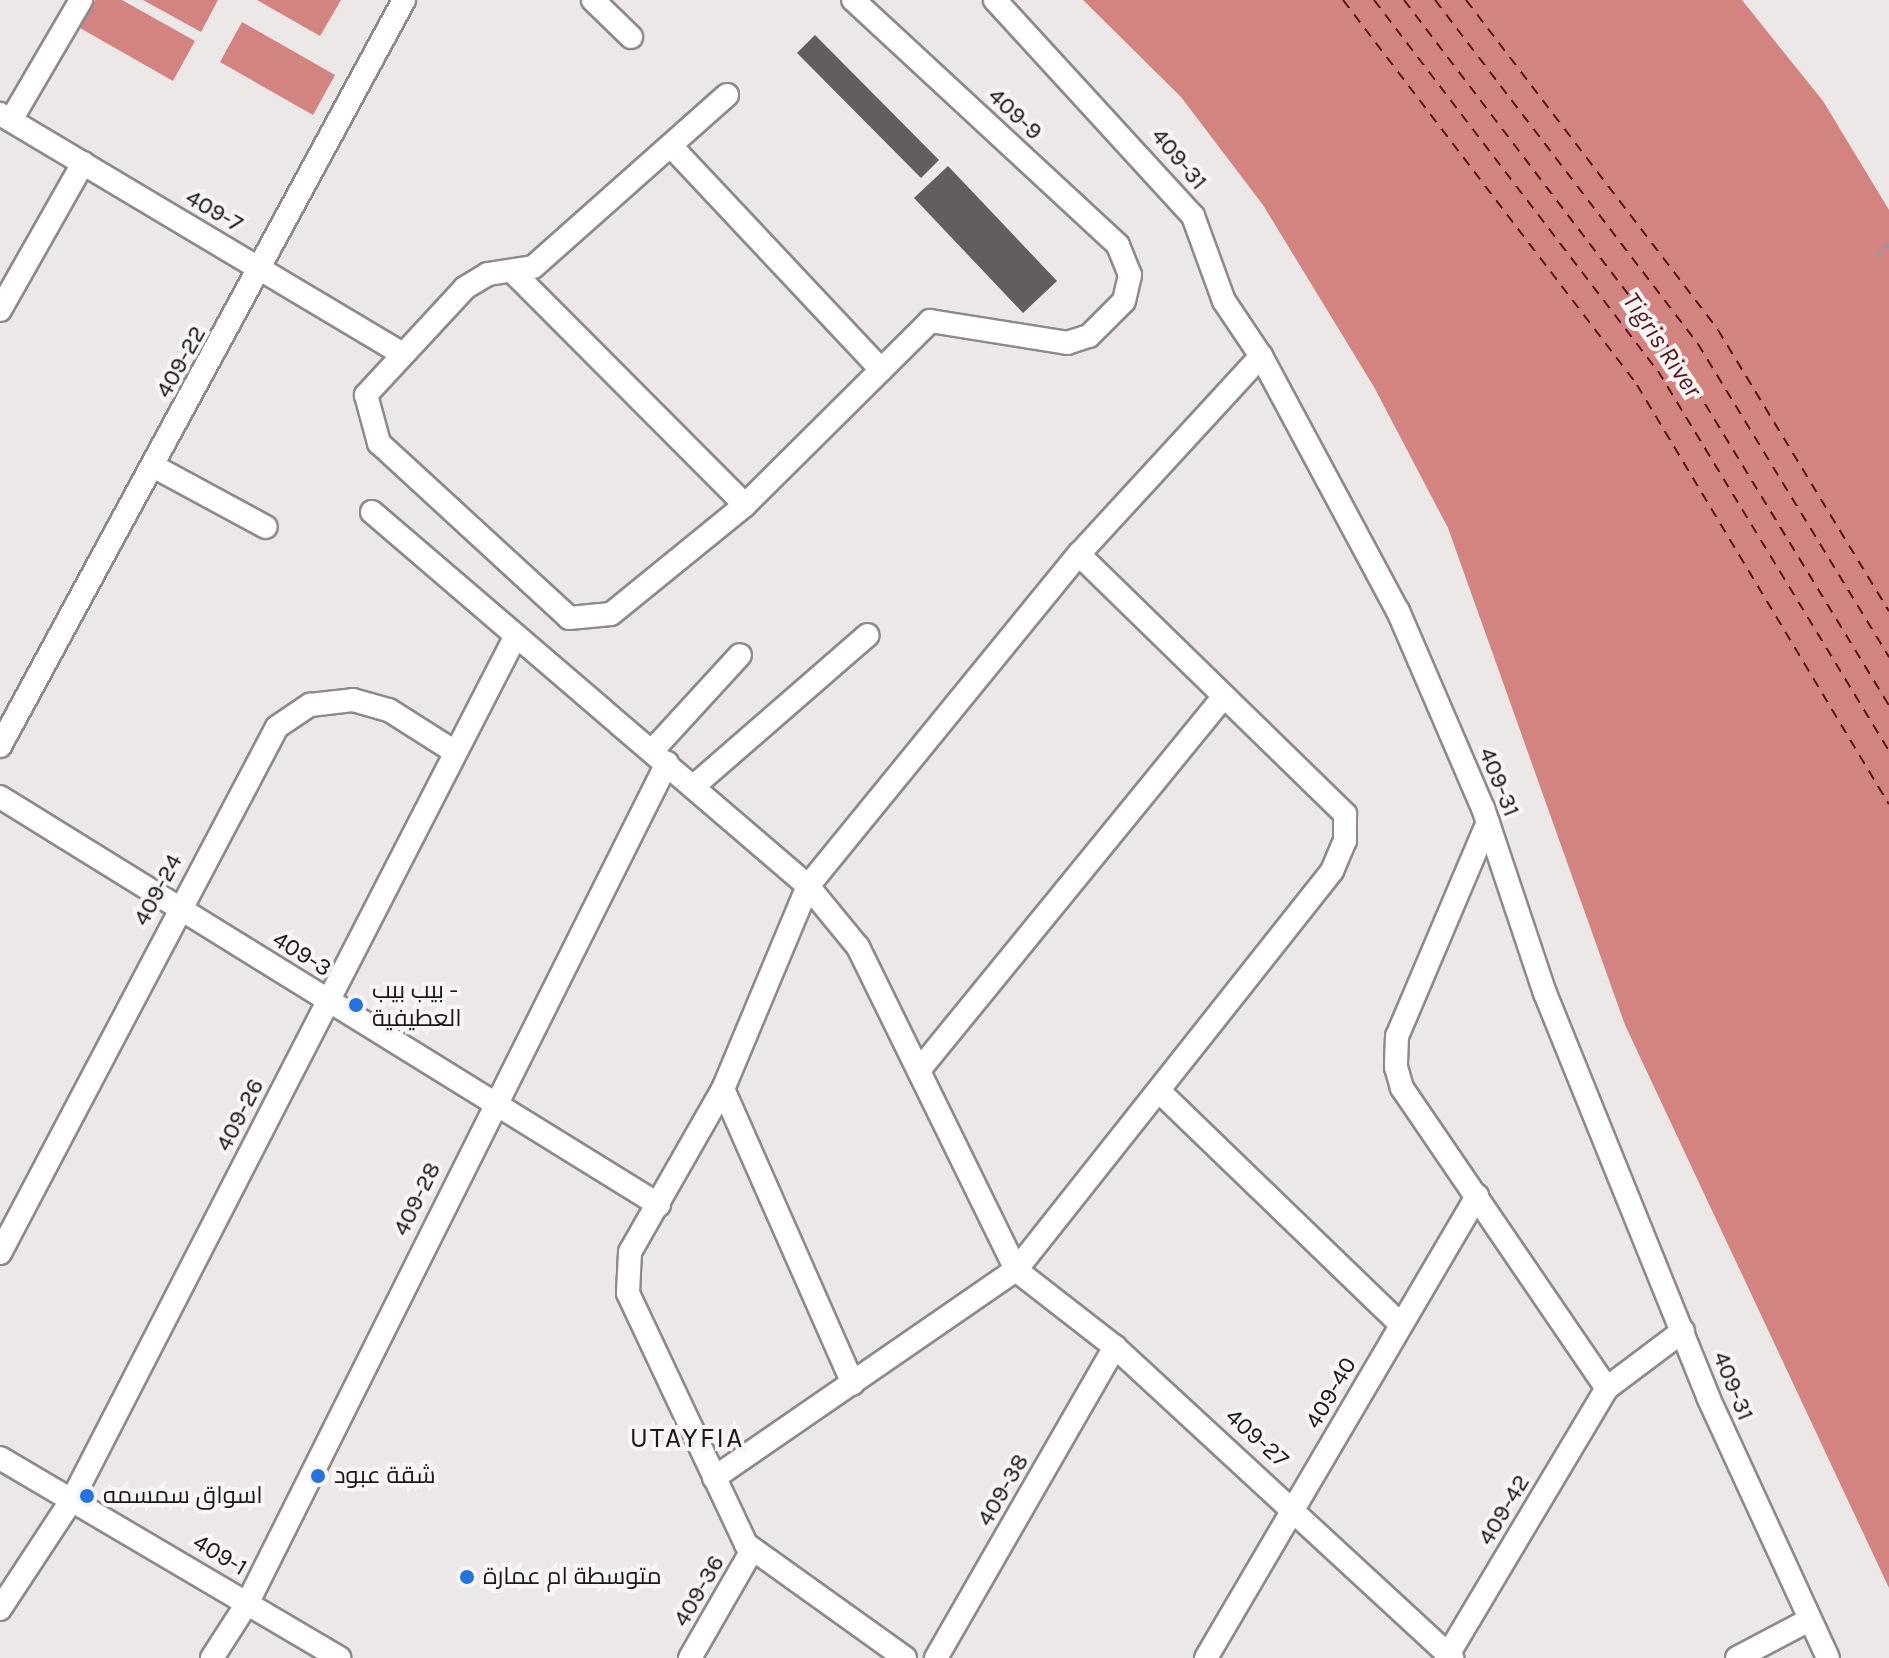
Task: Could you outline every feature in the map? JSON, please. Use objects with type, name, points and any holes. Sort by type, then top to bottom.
[{"type":"street","points":[[6,117],[81,0]]},
{"type":"street","name":"409-22","points":[[0,746],[404,0]]},
{"type":"street","points":[[593,0],[631,37]]},
{"type":"street","name":"409-9","points":[[853,0],[1118,245],[1130,275],[1124,301],[1089,336],[1067,343],[930,321],[881,370]]},
{"type":"street","name":"409-31","points":[[995,0],[1172,185],[1193,216],[1224,301],[1261,356],[1398,611],[1488,822],[1545,993],[1683,1331],[1828,1658]]},
{"type":"street","points":[[671,146],[881,370],[745,505],[611,614],[569,618],[379,443],[366,395],[465,288],[488,274],[533,267],[567,241],[671,146],[727,95]]},
{"type":"street","name":"409-7","points":[[6,117],[402,354]]},
{"type":"street","points":[[0,310],[83,163]]},
{"type":"street","points":[[512,271],[745,505]]},
{"type":"street","points":[[905,1658],[752,1550],[714,1478],[628,1293],[630,1252],[723,1089],[808,886],[1079,554],[1261,356]]},
{"type":"street","points":[[153,466],[266,527]]},
{"type":"street","points":[[372,512],[514,639],[660,757],[808,886],[858,947],[1016,1270]]},
{"type":"street","points":[[714,1478],[1016,1270],[1332,871],[1345,841],[1345,814],[1079,554]]},
{"type":"street","points":[[694,786],[868,635]]},
{"type":"street","name":"409-26","points":[[0,1609],[73,1498],[452,750],[514,639]]},
{"type":"street","name":"409-28","points":[[212,1658],[248,1602],[660,757],[740,655]]},
{"type":"street","points":[[920,1069],[1224,696]]},
{"type":"street","name":"409-24","points":[[0,1253],[177,907],[277,727],[310,705],[353,700],[389,710],[452,750]]},
{"type":"street","name":"409-3","points":[[0,797],[659,1205]]},
{"type":"street","points":[[1488,822],[1397,1036],[1396,1067],[1402,1088],[1607,1388],[1683,1331]]},
{"type":"street","points":[[723,1089],[853,1384]]},
{"type":"street","points":[[1160,1092],[1401,1325]]},
{"type":"street","name":"409-40","points":[[1206,1658],[1477,1196]]},
{"type":"street","name":"409-27","points":[[1016,1270],[1115,1347],[1294,1507],[1449,1656]]},
{"type":"street","name":"409-38","points":[[936,1658],[1115,1347]]},
{"type":"street","name":"409-42","points":[[1449,1656],[1607,1388]]},
{"type":"street","name":"409-1","points":[[0,1458],[73,1498],[340,1658]]},
{"type":"street","name":"409-36","points":[[690,1658],[752,1550]]},
{"type":"street","points":[[1737,1658],[1809,1620]]},
{"type":"path","points":[[1877,256],[1889,244]]},
{"type":"water","points":[[95,0],[122,0],[195,41],[173,81],[80,28]]},
{"type":"water","points":[[143,0],[218,0],[201,32]]},
{"type":"water","points":[[257,0],[341,0],[320,36]]},
{"type":"water","name":"Tigris River","points":[[1083,0],[1742,0],[1823,101],[1889,210],[1889,1588],[1625,1025],[1448,528],[1374,387],[1263,205],[1181,97]]},
{"type":"water","points":[[242,22],[335,75],[313,115],[220,62]]},
{"type":"building","points":[[815,35],[939,160],[921,178],[797,53]]},
{"type":"building","points":[[948,166],[1057,281],[1023,313],[914,198]]},
{"type":"ferry route","points":[[1343,0],[1637,385],[1889,804]]},
{"type":"ferry route","points":[[1374,0],[1658,371],[1889,751]]},
{"type":"ferry route","points":[[1404,0],[1677,358],[1889,705]]},
{"type":"ferry route","points":[[1435,0],[1698,344],[1889,657]]},
{"type":"ferry route","points":[[1466,0],[1718,330],[1889,611]]},
{"type":"place","name":"بيب بيب - العطيفية","points":[[356,1005]]},
{"type":"place","name":"شقة عبود","points":[[318,1476]]},
{"type":"place","name":"اسواق سمسمه","points":[[87,1496]]},
{"type":"place","name":"متوسطة ام عمارة","points":[[467,1577]]},
{"type":"district","name":"UTAYFIA","points":[[687,1438]]}]
